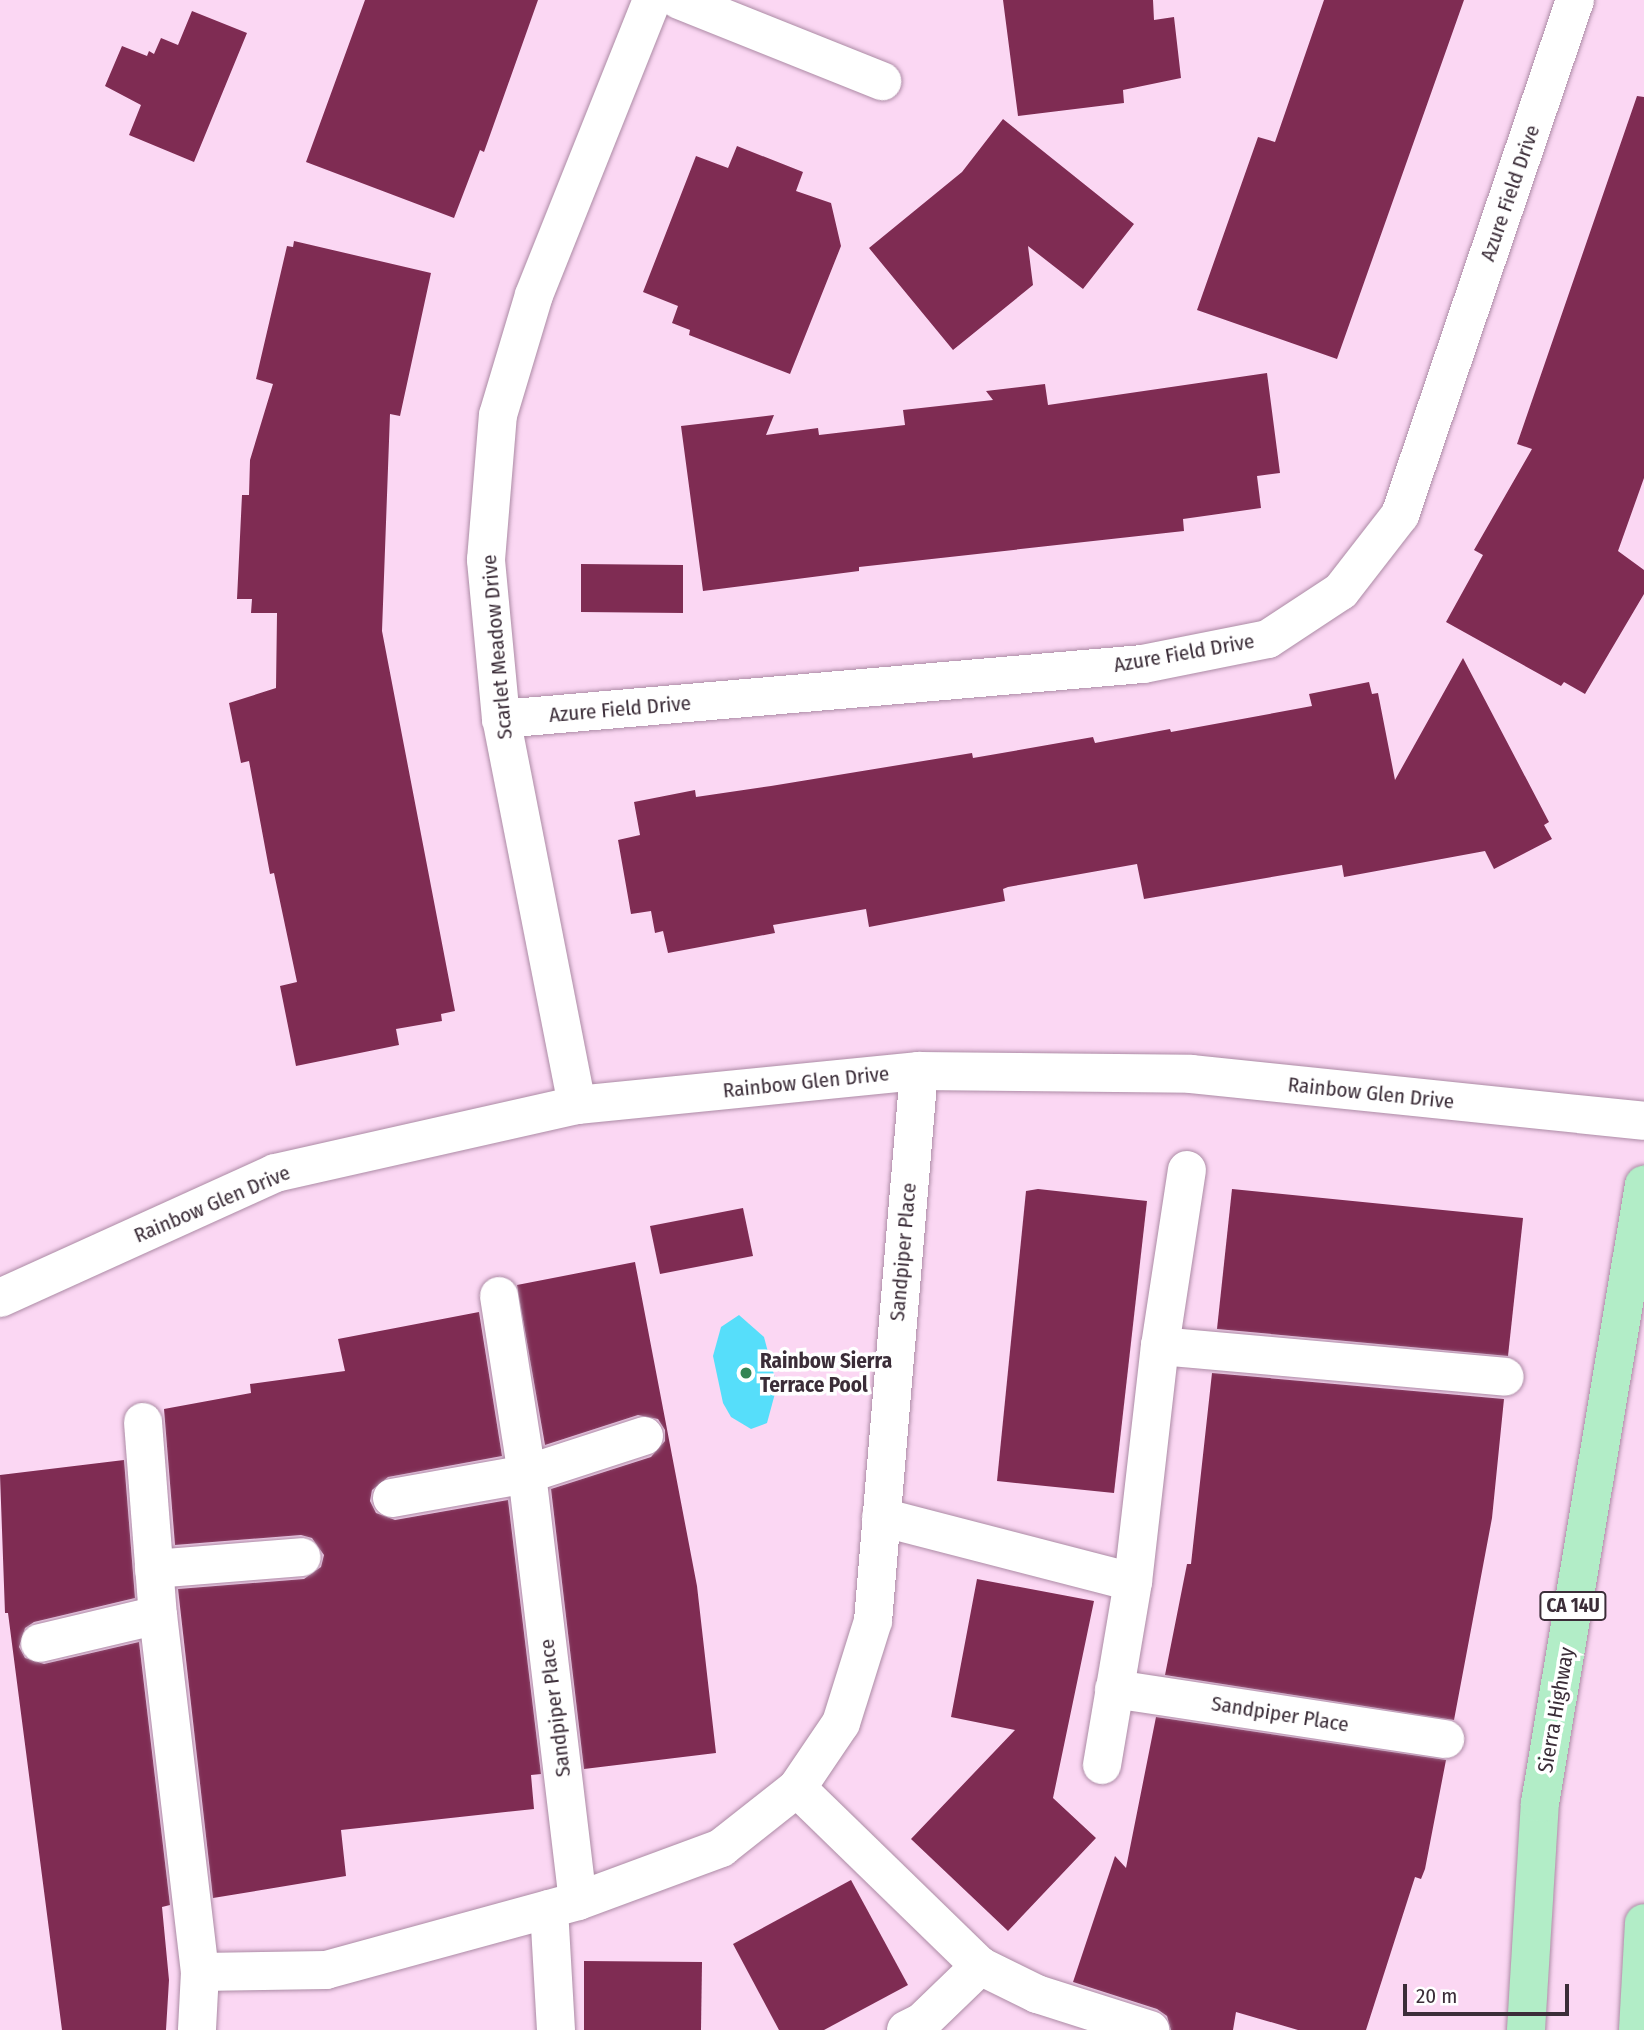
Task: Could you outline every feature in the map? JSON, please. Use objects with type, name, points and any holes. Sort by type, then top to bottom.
[{"type":"main road","name":"Sierra Highway","points":[[1526,2030],[1540,1802],[1644,1185]]},
{"type":"main road","points":[[1637,2030],[1644,1923]]},
{"type":"street","name":"Scarlet Meadow Drive","points":[[577,1105],[501,719],[486,560],[498,415],[534,295],[652,0]]},
{"type":"street","points":[[679,0],[882,81]]},
{"type":"street","name":"Azure Field Drive","points":[[501,719],[1143,664],[1268,639],[1341,591],[1400,515],[1576,0]]},
{"type":"street","name":"Rainbow Glen Drive","points":[[0,1298],[275,1173],[577,1105],[919,1071],[1191,1074],[1644,1121]]},
{"type":"street","name":"Sandpiper Place","points":[[200,1972],[326,1970],[564,1905],[721,1848],[797,1788],[841,1723],[873,1621],[919,1071]]},
{"type":"street","points":[[1102,1765],[1133,1582],[1160,1346],[1187,1170]]},
{"type":"street","name":"Sandpiper Place","points":[[499,1296],[527,1474],[564,1905],[556,2030]]},
{"type":"street","points":[[1160,1346],[1505,1377]]},
{"type":"street","points":[[143,1422],[158,1615],[200,1972],[197,2030]]},
{"type":"street","points":[[392,1499],[527,1474],[644,1436]]},
{"type":"street","points":[[881,1517],[1133,1582]]},
{"type":"street","points":[[154,1569],[302,1557]]},
{"type":"street","points":[[40,1643],[158,1615]]},
{"type":"street","name":"Sandpiper Place","points":[[1114,1689],[1445,1739]]},
{"type":"street","points":[[797,1788],[980,1966],[1037,1994],[1150,2030]]},
{"type":"street","points":[[906,2030],[922,2022],[980,1966]]},
{"type":"water","name":"Rainbow Sierra Terrace Pool","points":[[739,1315],[764,1337],[777,1386],[767,1423],[751,1429],[731,1417],[723,1403],[713,1356],[721,1327]]},
{"type":"building","points":[[365,0],[538,0],[484,152],[480,150],[454,218],[306,162]]},
{"type":"building","points":[[1003,0],[1153,0],[1154,20],[1174,17],[1181,78],[1123,90],[1124,103],[1018,116]]},
{"type":"building","points":[[1324,0],[1464,0],[1337,359],[1197,310],[1258,137],[1275,142]]},
{"type":"building","points":[[192,11],[247,33],[194,162],[129,135],[141,105],[105,86],[122,46],[147,56],[149,51],[154,54],[161,38],[178,45]]},
{"type":"building","points":[[1637,96],[1644,97],[1644,478],[1618,551],[1644,570],[1644,594],[1585,694],[1564,682],[1561,686],[1446,622],[1483,555],[1474,550],[1532,449],[1517,444]]},
{"type":"building","points":[[1003,119],[1134,224],[1083,289],[1028,246],[1033,285],[953,350],[869,248],[962,172]]},
{"type":"building","points":[[737,146],[803,172],[796,191],[831,203],[841,246],[790,374],[689,335],[690,330],[672,323],[678,306],[643,292],[696,156],[728,168]]},
{"type":"building","points":[[294,241],[431,273],[400,416],[390,414],[382,631],[455,1011],[441,1014],[442,1021],[396,1029],[399,1045],[296,1066],[280,986],[297,982],[274,873],[270,874],[249,761],[241,763],[229,703],[276,688],[277,613],[251,613],[252,599],[237,599],[242,495],[249,495],[250,460],[273,384],[256,379],[287,246],[293,247]]},
{"type":"building","points":[[1267,373],[1280,473],[1257,476],[1261,508],[1183,519],[1184,531],[859,567],[859,571],[703,591],[681,426],[774,415],[766,435],[818,428],[819,435],[905,425],[903,410],[993,400],[986,391],[1045,384],[1048,405]]},
{"type":"building","points":[[581,564],[683,565],[683,613],[581,612]]},
{"type":"building","points":[[1463,658],[1549,822],[1544,825],[1552,839],[1494,869],[1485,851],[1344,877],[1342,865],[1144,899],[1137,864],[1008,887],[1003,889],[1005,901],[869,927],[866,909],[773,925],[775,933],[668,953],[663,931],[655,933],[651,911],[631,914],[618,840],[640,835],[634,802],[695,790],[696,797],[972,753],[973,758],[1093,737],[1095,743],[1170,729],[1171,732],[1312,706],[1309,694],[1369,682],[1372,694],[1378,693],[1395,780]]},
{"type":"building","points":[[1038,1189],[1147,1201],[1114,1493],[997,1481],[1026,1191]]},
{"type":"building","points":[[1232,1189],[1523,1218],[1508,1356],[1217,1329]]},
{"type":"building","points":[[743,1208],[753,1256],[660,1274],[650,1226]]},
{"type":"building","points":[[635,1262],[697,1586],[716,1753],[584,1769],[551,1489],[651,1457],[665,1441],[665,1430],[658,1419],[638,1415],[545,1445],[517,1285]]},
{"type":"building","points":[[479,1312],[502,1456],[388,1477],[372,1490],[370,1501],[376,1513],[395,1520],[508,1500],[541,1774],[531,1775],[534,1809],[341,1830],[346,1876],[213,1898],[178,1589],[304,1579],[321,1567],[324,1555],[312,1538],[301,1535],[175,1545],[164,1409],[251,1393],[250,1384],[345,1371],[338,1339]]},
{"type":"building","points":[[1212,1373],[1504,1399],[1492,1518],[1454,1720],[1165,1675],[1187,1564],[1191,1564]]},
{"type":"building","points":[[124,1460],[135,1598],[34,1622],[25,1628],[19,1647],[25,1658],[44,1664],[139,1642],[170,1905],[162,1907],[169,1980],[166,2030],[62,2030],[8,1613],[5,1613],[0,1475]]},
{"type":"building","points":[[977,1579],[1094,1601],[1053,1798],[1096,1838],[1008,1931],[911,1839],[1015,1730],[951,1717]]},
{"type":"building","points":[[1156,1717],[1446,1760],[1425,1869],[1421,1879],[1415,1877],[1366,2030],[1298,2030],[1236,2012],[1233,2030],[1171,2030],[1167,2016],[1157,2009],[1073,1982],[1115,1856],[1126,1868]]},
{"type":"building","points":[[851,1880],[908,1985],[824,2030],[779,2030],[733,1944]]},
{"type":"building","points":[[584,1961],[702,1962],[701,2030],[584,2030]]},
{"type":"place","name":"Rainbow Sierra Terrace Pool","points":[[746,1373]]}]
